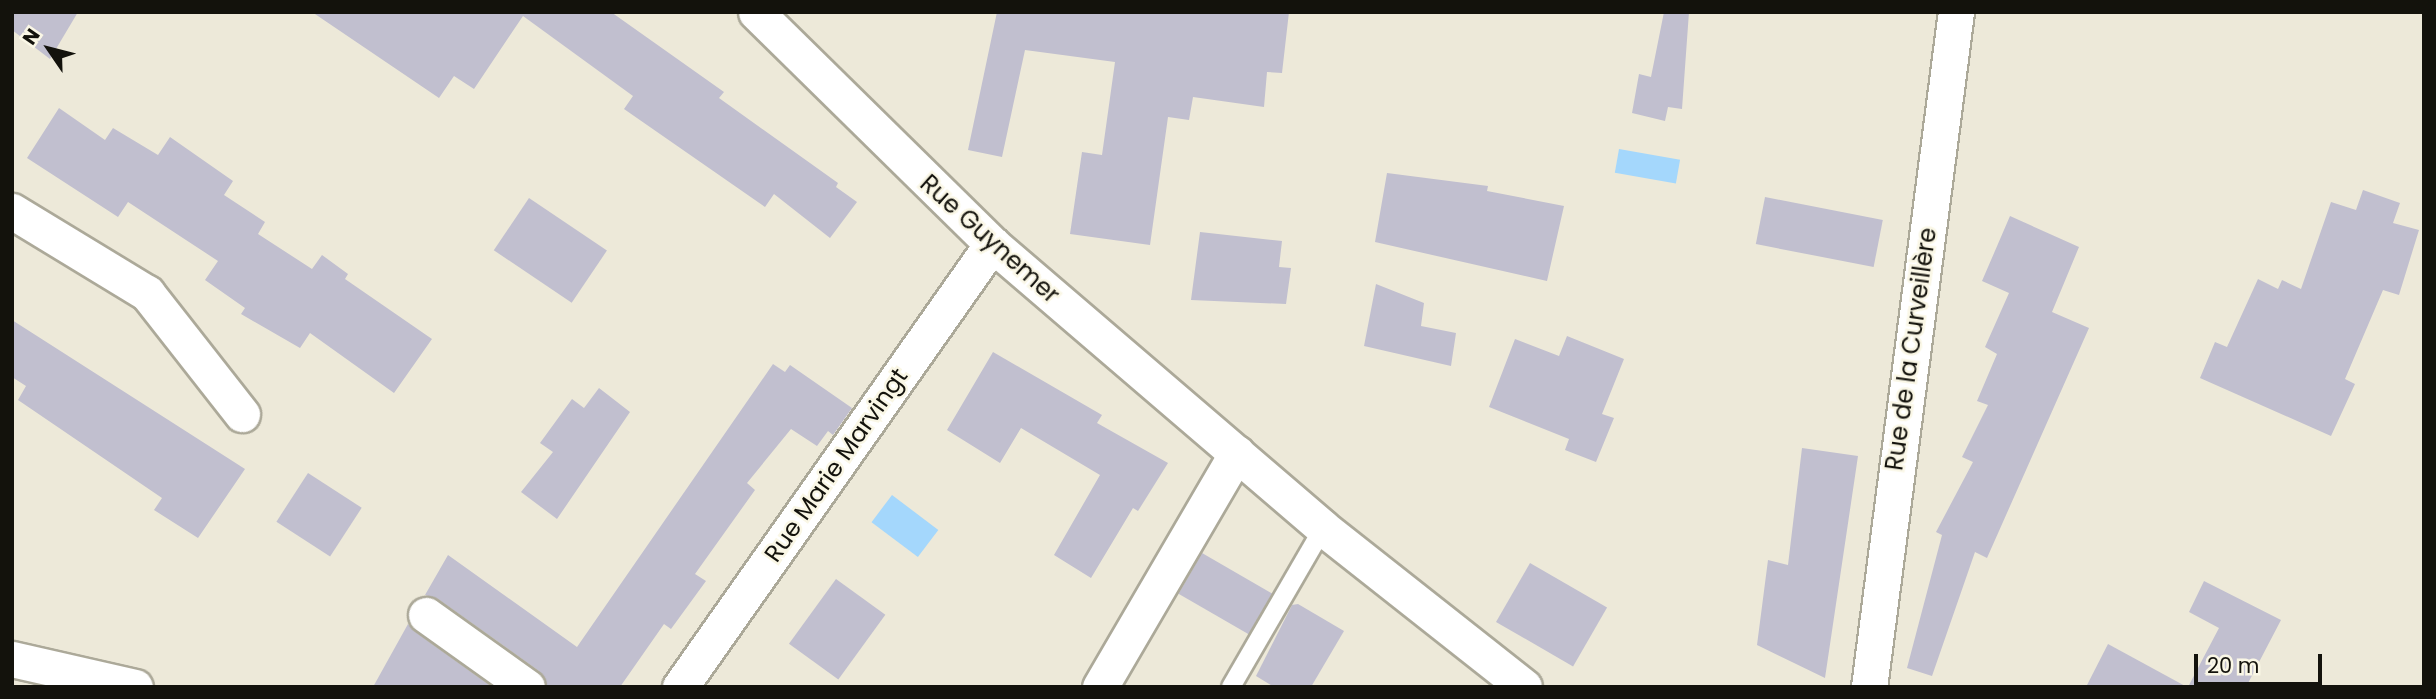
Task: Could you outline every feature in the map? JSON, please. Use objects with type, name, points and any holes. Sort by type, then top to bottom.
[{"type":"street","name":"Rue Guynemer","points":[[756,12],[992,244],[1324,528],[1524,687]]},
{"type":"street","name":"Rue de la Curveillère","points":[[1869,687],[1956,12]]},
{"type":"street","points":[[12,211],[147,293],[242,414]]},
{"type":"street","name":"Rue Marie Marvingt","points":[[680,687],[992,244]]},
{"type":"street","points":[[1100,687],[1237,453]]},
{"type":"street","points":[[426,615],[527,687]]},
{"type":"street","points":[[12,659],[135,687]]},
{"type":"lane","points":[[1231,687],[1324,528]]},
{"type":"water","points":[[1619,149],[1680,160],[1676,183],[1615,173]]},
{"type":"water","points":[[892,495],[938,530],[918,557],[872,522]]},
{"type":"building","points":[[12,12],[78,12],[50,59],[12,30]]},
{"type":"building","points":[[312,12],[611,12],[724,92],[719,98],[838,183],[836,187],[857,202],[830,238],[774,194],[765,207],[624,109],[633,96],[523,16],[474,89],[454,76],[439,98]]},
{"type":"building","points":[[997,12],[1289,12],[1282,73],[1267,72],[1264,107],[1193,97],[1189,120],[1168,117],[1150,245],[1070,234],[1082,152],[1102,155],[1115,62],[1025,50],[1002,157],[968,150]]},
{"type":"building","points":[[1664,12],[1689,12],[1682,109],[1668,107],[1665,121],[1632,113],[1639,74],[1651,77]]},
{"type":"building","points":[[59,108],[105,140],[113,128],[158,155],[170,137],[233,181],[224,195],[265,222],[258,234],[312,269],[322,255],[348,274],[345,279],[432,339],[394,393],[310,333],[300,348],[241,314],[245,308],[205,280],[218,261],[128,202],[118,217],[27,158]]},
{"type":"building","points":[[1387,173],[1488,186],[1487,191],[1564,206],[1547,281],[1375,242]]},
{"type":"building","points":[[2363,190],[2400,203],[2393,223],[2419,230],[2399,295],[2383,290],[2345,379],[2355,384],[2331,436],[2200,378],[2215,342],[2227,347],[2258,279],[2278,289],[2282,280],[2301,289],[2331,202],[2356,210]]},
{"type":"building","points":[[1765,197],[1883,220],[1874,267],[1756,244]]},
{"type":"building","points":[[529,198],[607,251],[572,303],[494,250]]},
{"type":"building","points":[[2010,216],[2079,247],[2052,312],[2089,328],[1987,558],[1975,552],[1932,676],[1907,668],[1942,535],[1936,532],[1973,462],[1962,457],[1988,405],[1977,401],[1997,354],[1985,347],[2009,293],[1982,281]]},
{"type":"building","points":[[1200,232],[1282,241],[1279,267],[1291,268],[1286,304],[1191,300]]},
{"type":"building","points":[[1376,284],[1424,303],[1421,326],[1456,333],[1451,366],[1364,346]]},
{"type":"building","points":[[12,320],[245,469],[198,538],[154,510],[162,498],[18,400],[26,386],[12,377]]},
{"type":"building","points":[[1567,336],[1624,359],[1602,414],[1614,418],[1596,462],[1565,450],[1569,439],[1489,407],[1515,339],[1559,356]]},
{"type":"building","points":[[993,352],[1102,415],[1097,423],[1168,463],[1138,511],[1133,508],[1091,578],[1054,555],[1100,475],[1021,428],[1000,463],[947,430]]},
{"type":"building","points":[[773,364],[785,372],[790,365],[852,408],[833,435],[828,431],[817,446],[791,429],[747,483],[755,490],[695,574],[706,581],[671,629],[664,624],[620,687],[547,687],[539,671],[438,599],[425,595],[448,555],[577,647]]},
{"type":"building","points":[[599,388],[630,412],[557,519],[521,492],[553,452],[540,443],[572,399],[584,408]]},
{"type":"building","points":[[1802,448],[1858,456],[1825,678],[1757,645],[1768,560],[1788,565]]},
{"type":"building","points":[[308,473],[362,508],[330,556],[276,522]]},
{"type":"building","points":[[1202,553],[1272,594],[1249,634],[1178,594]]},
{"type":"building","points":[[1530,563],[1607,608],[1573,666],[1496,622]]},
{"type":"building","points":[[836,579],[885,615],[838,680],[789,644]]},
{"type":"building","points":[[2204,581],[2281,620],[2246,687],[2188,687],[2219,628],[2189,612]]},
{"type":"building","points":[[1298,604],[1344,631],[1311,687],[1274,687],[1256,676],[1292,605]]},
{"type":"building","points":[[408,624],[414,631],[492,687],[373,687]]},
{"type":"building","points":[[2108,644],[2187,687],[2086,687]]}]
